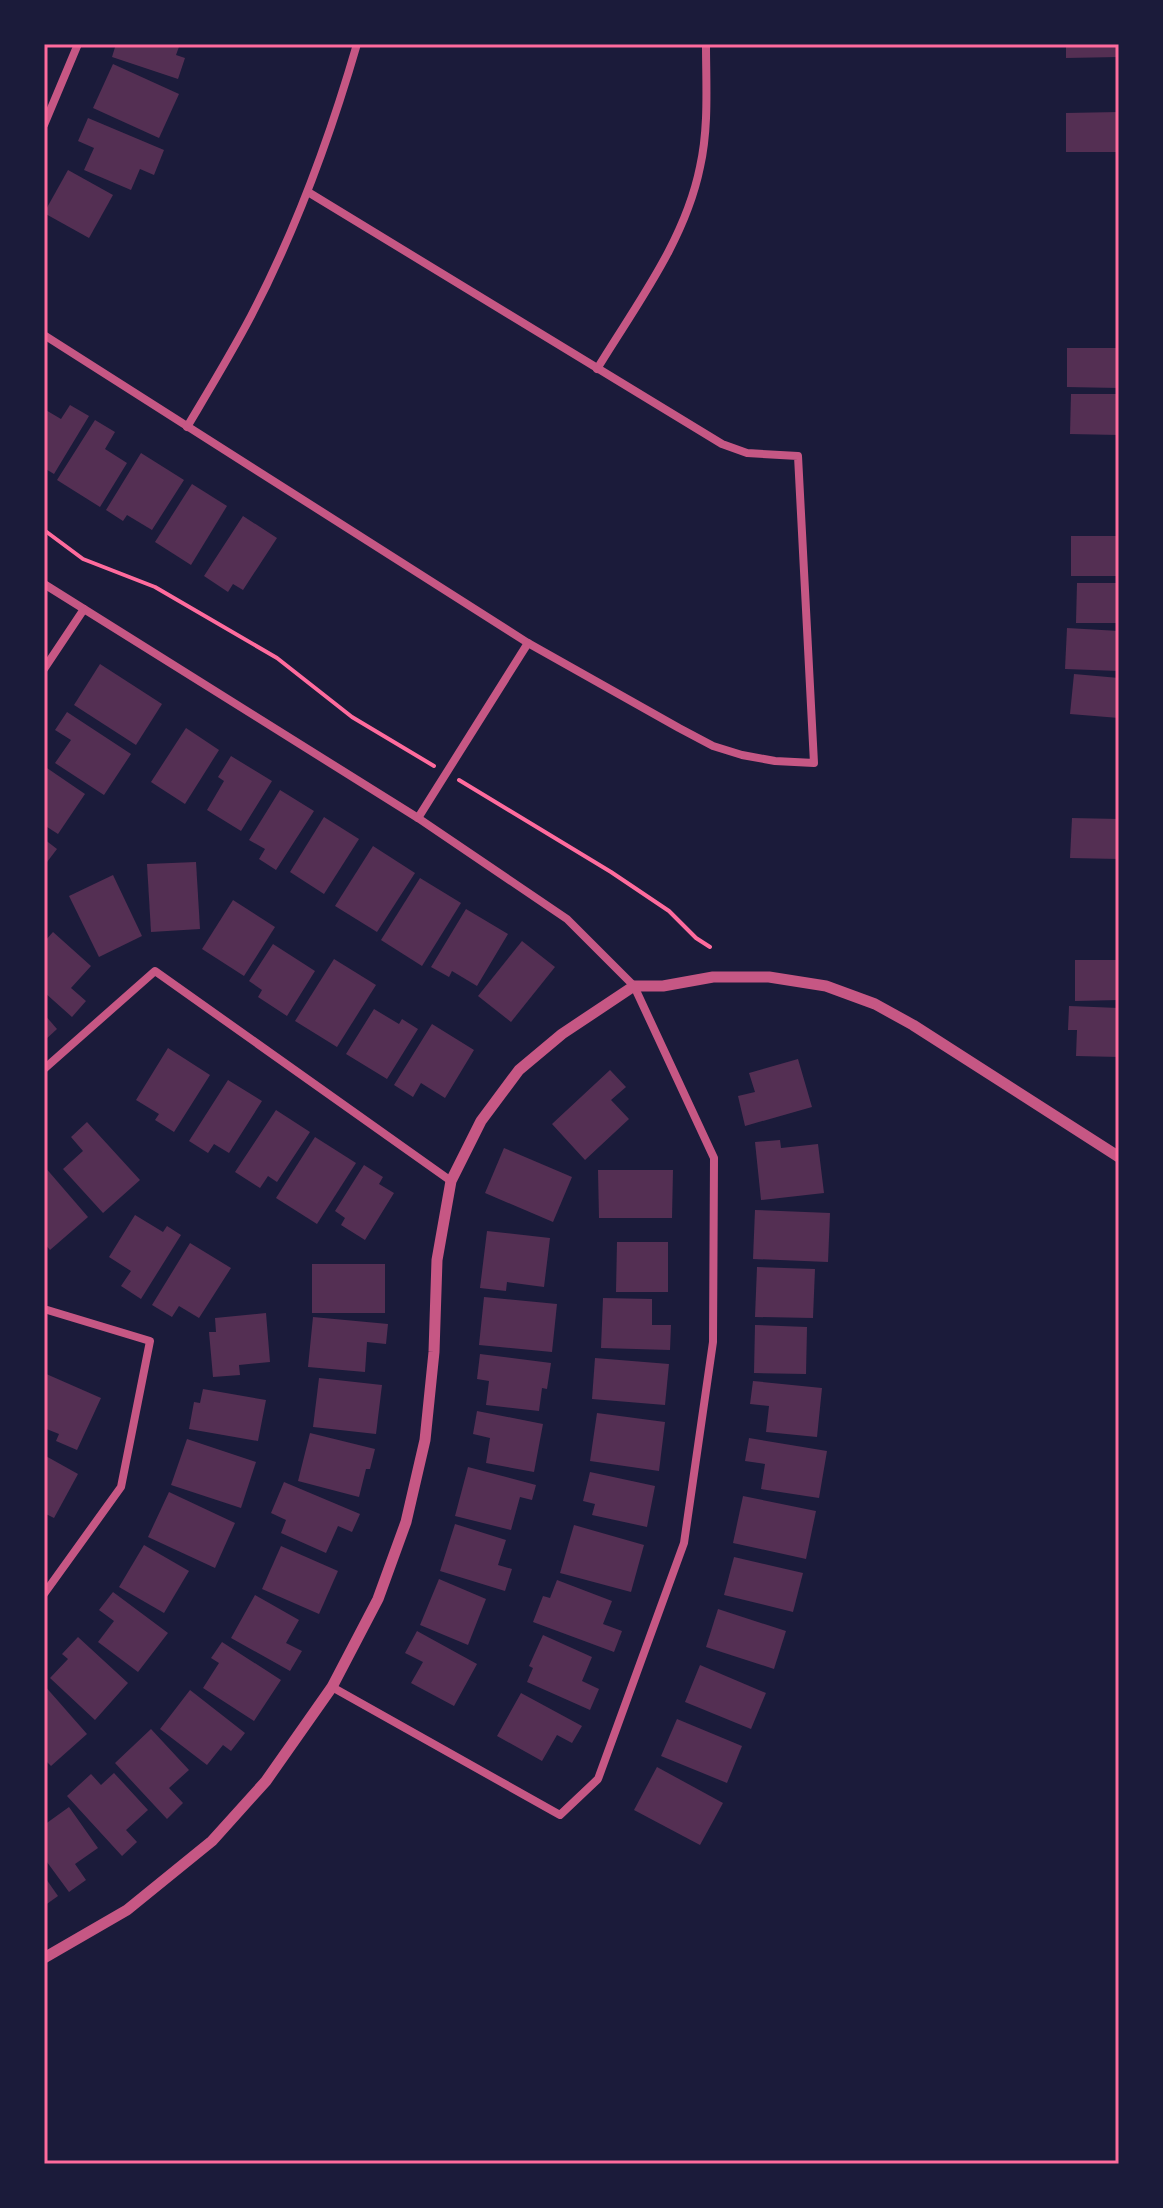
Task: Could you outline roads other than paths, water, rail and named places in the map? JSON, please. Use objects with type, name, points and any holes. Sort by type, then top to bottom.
[{"type":"street","points":[[44,125],[78,44]]},
{"type":"street","points":[[187,427],[251,317],[308,192],[357,44]]},
{"type":"street","points":[[597,369],[670,248],[689,208],[701,167],[706,126],[706,44]]},
{"type":"street","points":[[44,335],[528,643],[713,746],[775,761],[814,763],[798,456],[747,453],[722,444],[308,192]]},
{"type":"street","points":[[44,584],[418,818],[567,919],[634,986],[714,1158],[713,1342],[684,1543],[598,1779],[560,1815],[332,1687]]},
{"type":"street","points":[[44,669],[84,609]]},
{"type":"street","points":[[418,818],[528,643]]},
{"type":"street","points":[[44,1069],[155,971],[451,1181]]},
{"type":"street","points":[[44,1958],[127,1910],[212,1841],[266,1781],[332,1687],[378,1599],[406,1522],[425,1440],[434,1352],[437,1260],[451,1181],[481,1121],[519,1070],[562,1034],[634,986],[663,986],[713,977],[769,977],[826,986],[875,1004],[913,1025],[1119,1157]]},
{"type":"street","points":[[44,1309],[150,1341],[121,1487],[44,1594]]}]
